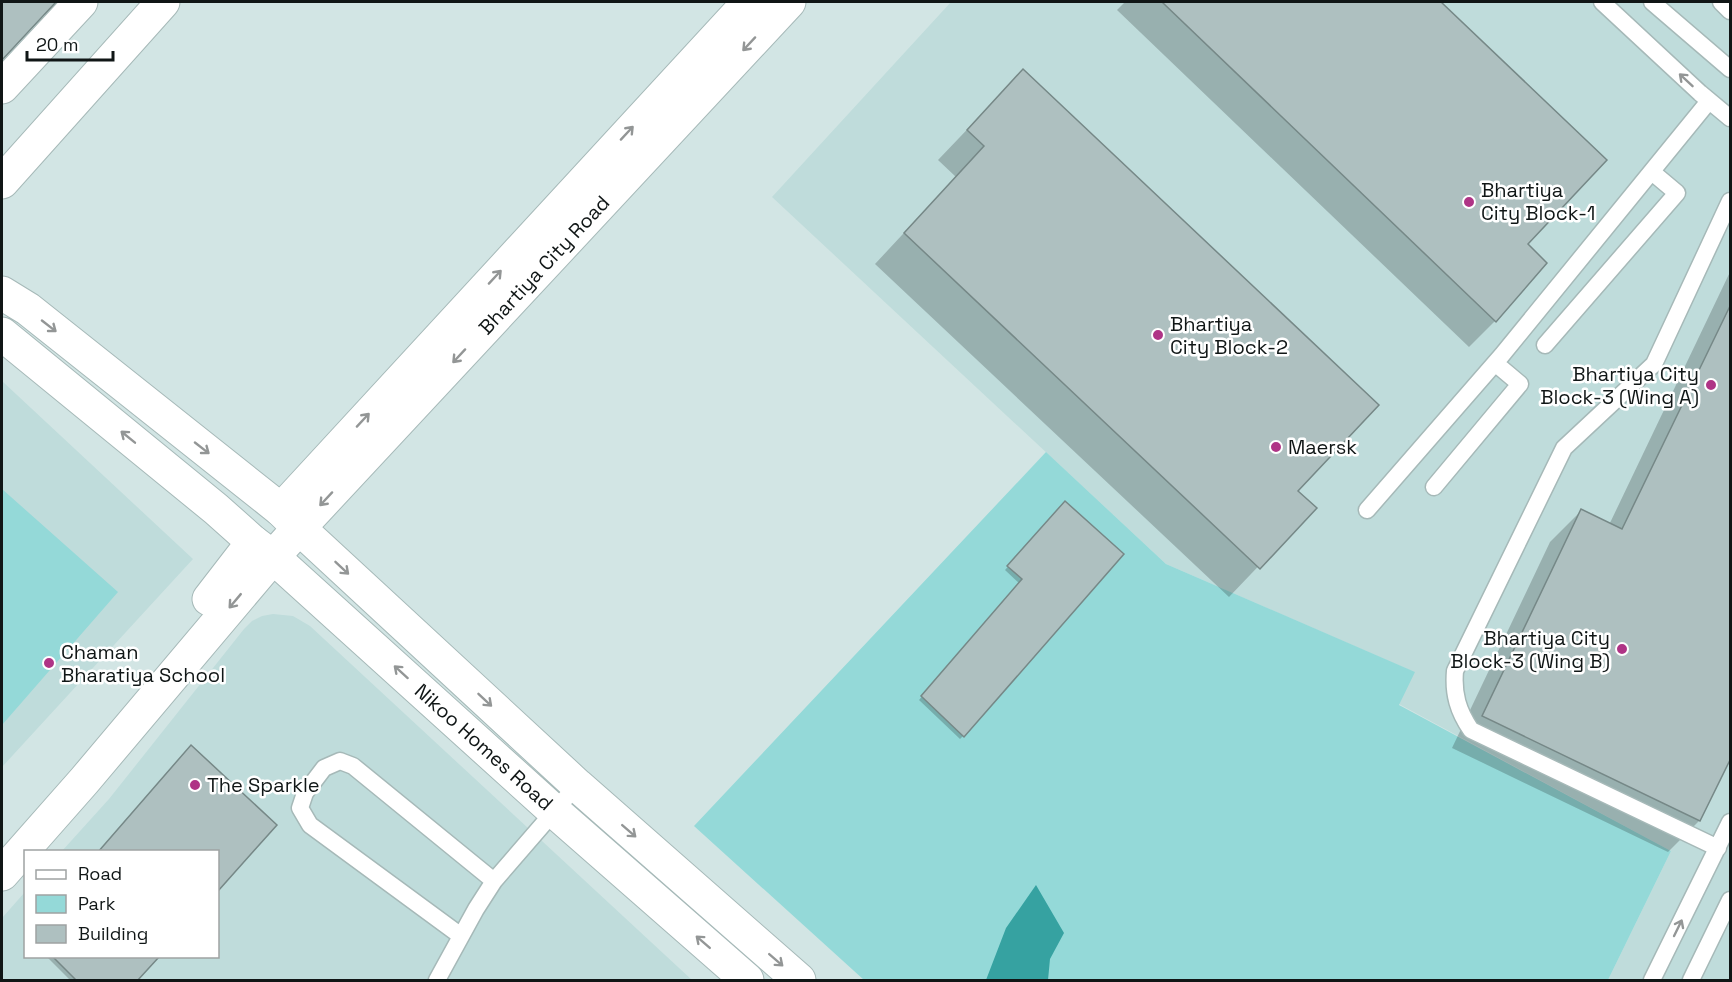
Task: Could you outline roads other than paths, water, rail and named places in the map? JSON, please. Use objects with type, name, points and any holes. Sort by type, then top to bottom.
[{"type":"street","points":[[2,87],[81,2]]},
{"type":"street","points":[[2,182],[163,2]]},
{"type":"street","name":"Bhartiya City Road","points":[[290,519],[749,2]]},
{"type":"street","name":"Bhartiya City Road","points":[[290,519],[789,2]]},
{"type":"street","name":"Nikoo Homes Road","points":[[2,293],[28,309],[290,519],[577,785],[799,981]]},
{"type":"street","name":"Nikoo Homes Road","points":[[2,334],[263,550],[747,981]]},
{"type":"street","points":[[2,874],[84,781],[263,550],[290,519]]},
{"type":"street","points":[[2,843],[68,770],[213,595],[263,550]]},
{"type":"lane","points":[[1602,2],[1709,101],[1731,118]]},
{"type":"lane","points":[[1652,2],[1731,69]]},
{"type":"lane","points":[[1721,2],[1731,11]]},
{"type":"lane","points":[[1367,510],[1495,363],[1709,101]]},
{"type":"lane","points":[[1545,345],[1677,194],[1652,172]]},
{"type":"lane","points":[[1718,848],[1471,730],[1458,708],[1454,684],[1455,671],[1564,448],[1654,364],[1731,201]]},
{"type":"lane","points":[[1434,487],[1520,384],[1495,363]]},
{"type":"lane","points":[[461,936],[310,825],[300,808],[305,793],[324,768],[340,761],[353,766],[494,881]]},
{"type":"lane","points":[[437,981],[494,881],[577,785]]},
{"type":"lane","points":[[1652,981],[1731,822]]},
{"type":"lane","points":[[1691,981],[1731,900]]},
{"type":"place","name":"Bhartiya City Block-1","points":[[1469,202]]},
{"type":"place","name":"Bhartiya City Block-2","points":[[1158,335]]},
{"type":"place","name":"Bhartiya City Block-3 (Wing A)","points":[[1711,385]]},
{"type":"place","name":"Maersk","points":[[1276,447]]},
{"type":"place","name":"Bhartiya City Block-3 (Wing B)","points":[[1622,649]]},
{"type":"place","name":"Chaman Bharatiya School","points":[[49,663]]},
{"type":"place","name":"The Sparkle","points":[[195,785]]}]
